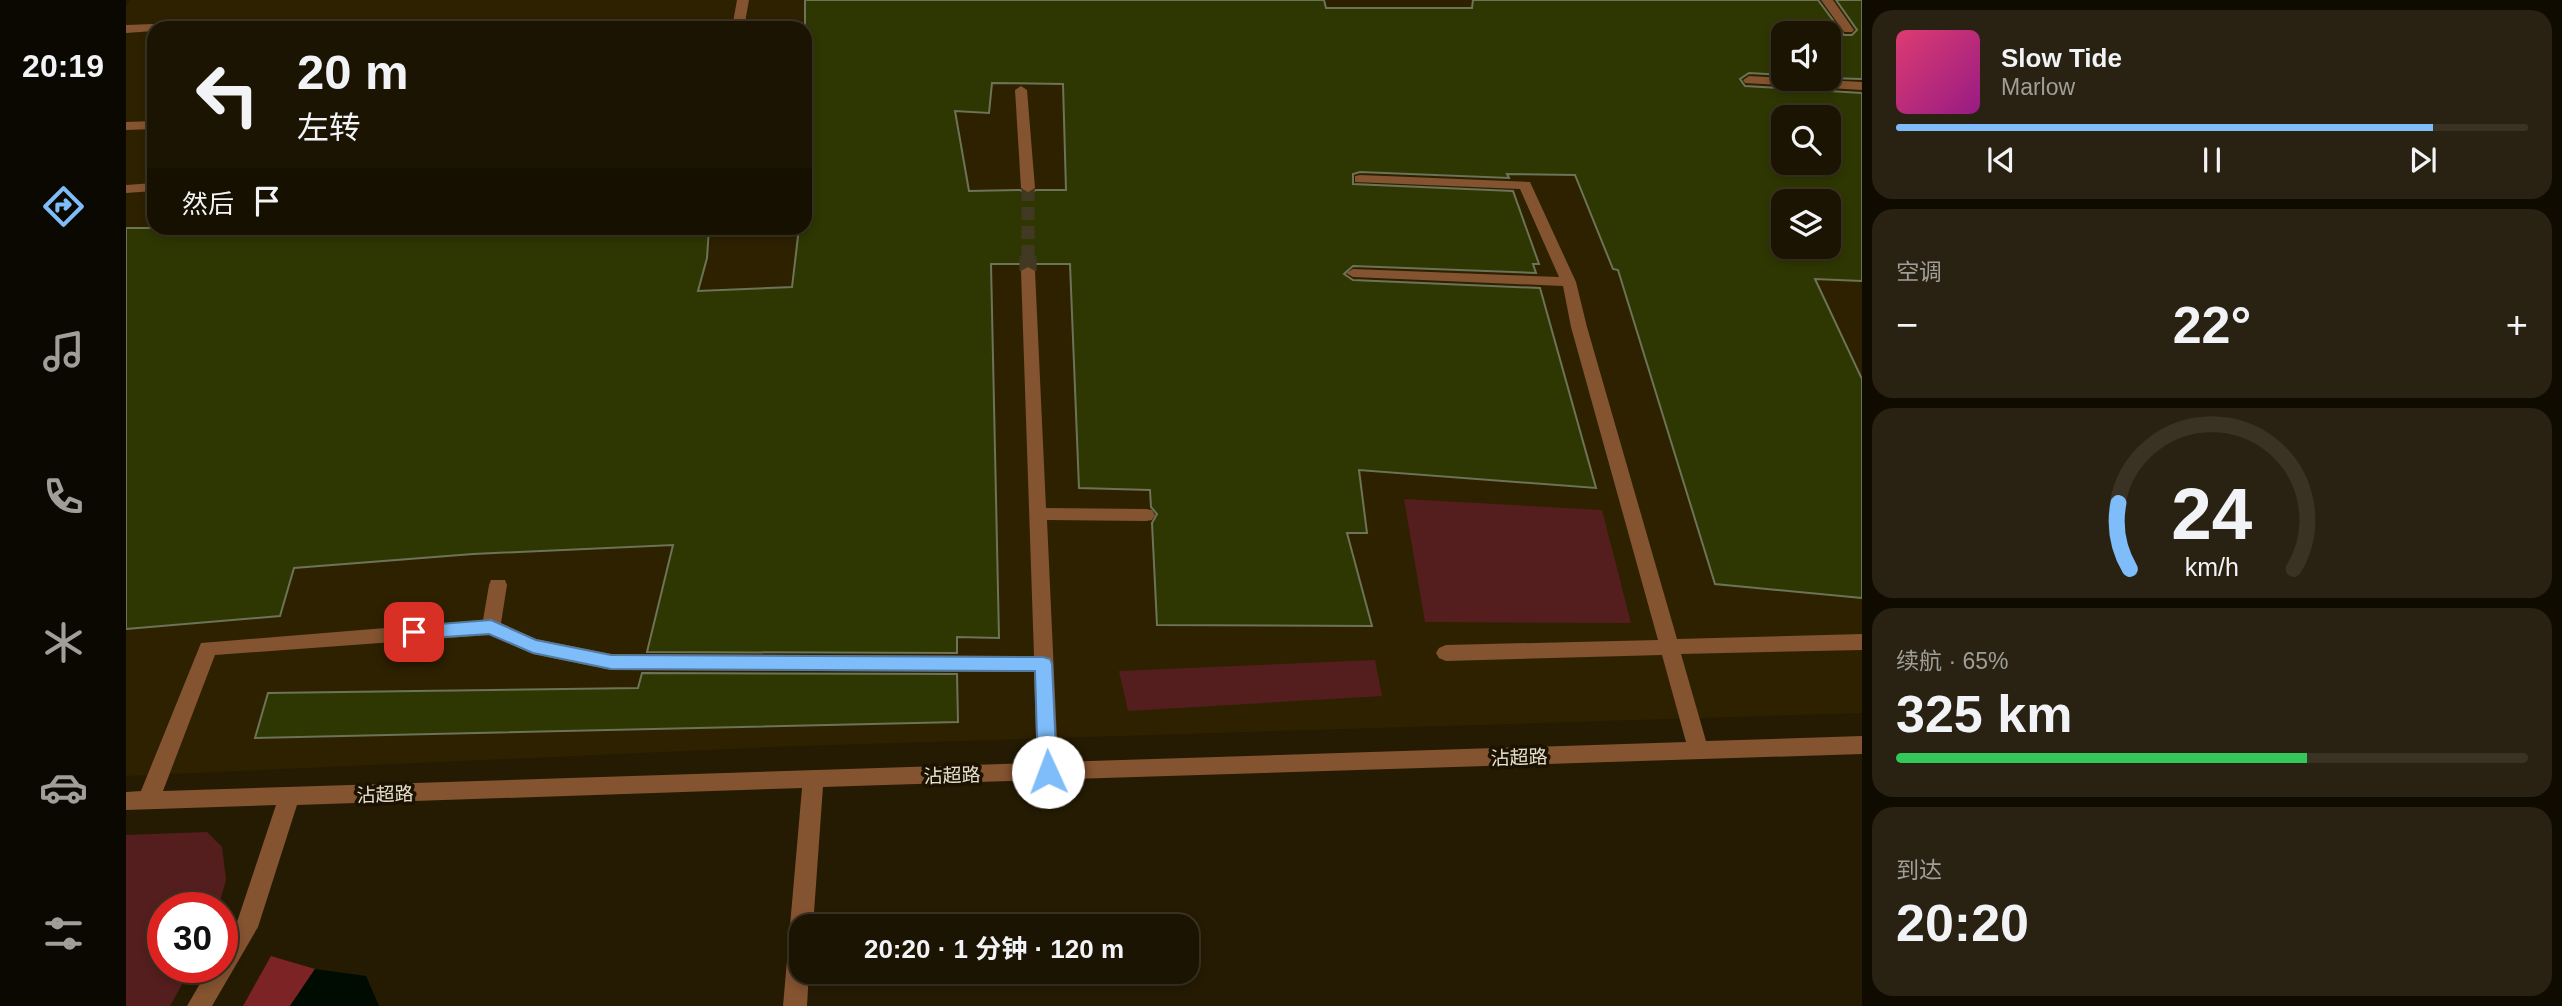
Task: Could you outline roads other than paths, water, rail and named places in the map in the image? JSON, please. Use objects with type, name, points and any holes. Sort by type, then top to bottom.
[{"type":"street","points":[[739,21],[743,0]]},
{"type":"street","points":[[1827,0],[1848,30]]},
{"type":"street","points":[[126,29],[147,28]]},
{"type":"street","points":[[1749,79],[1862,86]]},
{"type":"street","points":[[1021,90],[1028,188]]},
{"type":"street","points":[[126,127],[147,126]]},
{"type":"street","points":[[1360,179],[1525,185],[1569,282],[1583,341],[1699,751]]},
{"type":"street","points":[[126,189],[147,188]]},
{"type":"street","points":[[1028,271],[1048,772]]},
{"type":"street","points":[[1353,273],[1569,282]]},
{"type":"street","points":[[1038,514],[1146,515]]},
{"type":"street","points":[[491,627],[498,585]]},
{"type":"street","points":[[148,801],[208,648],[491,627],[533,646],[611,662],[1043,664]]},
{"type":"street","points":[[1446,653],[1862,642]]},
{"type":"street","name":"沾超路","points":[[126,801],[1862,745]]},
{"type":"street","points":[[795,1006],[813,780]]},
{"type":"street","points":[[199,1006],[247,926],[289,797]]},
{"type":"tunnel","points":[[1028,188],[1028,271]]}]
